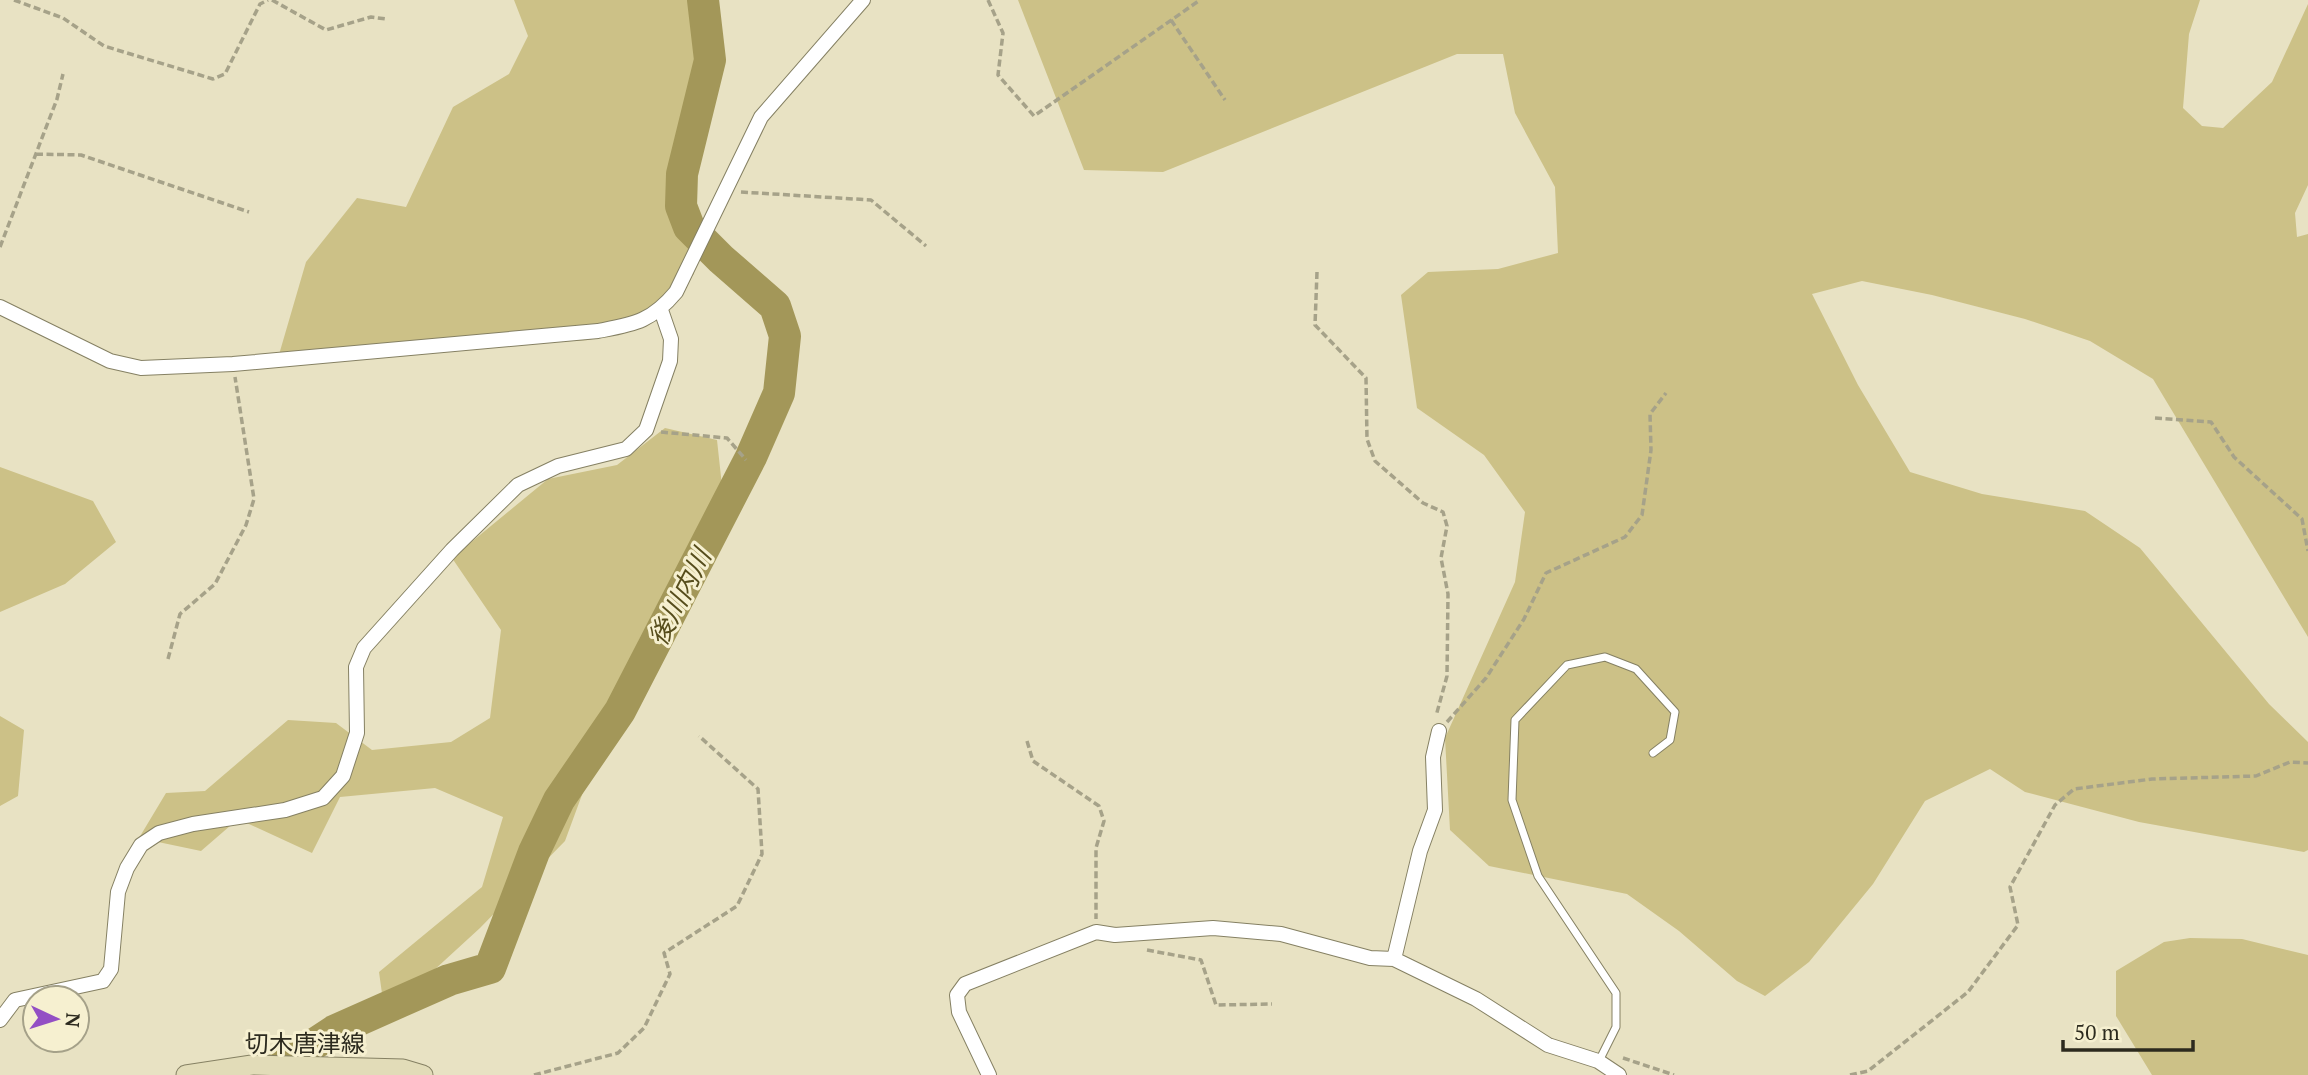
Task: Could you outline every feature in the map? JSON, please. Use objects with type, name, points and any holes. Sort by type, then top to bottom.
[{"type":"main road","name":"切木唐津線","points":[[186,1075],[252,1065],[402,1069],[423,1075]]},
{"type":"street","points":[[0,306],[110,361],[141,368],[233,364],[598,331],[634,324],[661,310],[676,292],[761,117],[863,0]]},
{"type":"street","points":[[0,1020],[15,1000],[103,981],[111,969],[118,892],[127,868],[141,845],[159,833],[182,827],[285,810],[323,798],[343,776],[357,733],[356,667],[364,648],[452,550],[518,485],[558,466],[626,449],[646,430],[670,361],[671,339],[661,310]]},
{"type":"street","points":[[1394,959],[1420,851],[1435,810],[1433,757],[1439,732]]},
{"type":"street","points":[[989,1075],[960,1012],[957,995],[965,984],[1096,932],[1115,935],[1213,928],[1281,934],[1370,958],[1394,959],[1476,999],[1548,1045],[1598,1062],[1619,1075]]},
{"type":"lane","points":[[1598,1062],[1616,1027],[1616,993],[1538,876],[1512,800],[1515,720],[1567,665],[1605,657],[1636,669],[1675,712],[1670,740],[1653,753]]},
{"type":"path","points":[[14,0],[63,18],[104,46],[213,79],[225,74],[260,4],[270,0],[326,30],[371,17],[386,19]]},
{"type":"path","points":[[988,0],[1003,33],[998,75],[1034,116],[1200,0]]},
{"type":"path","points":[[1171,20],[1225,100]]},
{"type":"path","points":[[0,247],[57,99],[63,74]]},
{"type":"path","points":[[36,154],[81,155],[249,212]]},
{"type":"path","points":[[722,195],[871,200],[926,246]]},
{"type":"path","points":[[1317,272],[1315,325],[1366,378],[1367,439],[1375,461],[1423,503],[1443,512],[1447,526],[1441,558],[1448,594],[1447,676],[1435,720],[1439,732]]},
{"type":"path","points":[[168,659],[180,614],[215,584],[246,525],[254,499],[233,364]]},
{"type":"path","points":[[1439,732],[1486,678],[1524,619],[1546,573],[1625,537],[1642,515],[1651,450],[1650,414],[1666,393]]},
{"type":"path","points":[[2155,418],[2211,422],[2234,457],[2302,519],[2308,551]]},
{"type":"path","points":[[646,430],[727,438],[746,460]]},
{"type":"path","points":[[534,1075],[618,1053],[644,1028],[670,974],[664,953],[737,906],[762,854],[758,789],[699,736]]},
{"type":"path","points":[[1027,741],[1033,761],[1099,807],[1102,814],[1104,821],[1096,848],[1096,932]]},
{"type":"path","points":[[1850,1075],[1868,1071],[1968,992],[2018,925],[2010,887],[2054,804],[2074,789],[2152,779],[2256,776],[2290,762],[2308,763]]},
{"type":"path","points":[[1137,948],[1201,960],[1216,1005],[1272,1004]]},
{"type":"path","points":[[1598,1062],[1627,1058],[1674,1075]]},
{"type":"shaded area","points":[[514,0],[689,0],[701,18],[694,274],[641,324],[589,340],[278,358],[306,262],[357,198],[406,207],[453,107],[509,74],[528,36]]},
{"type":"shaded area","points":[[1018,0],[2200,0],[2189,34],[2183,108],[2202,126],[2223,128],[2272,82],[2308,4],[2308,185],[2295,213],[2297,237],[2308,234],[2308,637],[2153,379],[2090,341],[2025,319],[1932,295],[1862,281],[1812,294],[1858,385],[1910,472],[1982,494],[2085,511],[2140,548],[2269,704],[2308,742],[2308,850],[2304,852],[2139,822],[2025,792],[1990,769],[1925,801],[1873,884],[1809,962],[1765,996],[1737,981],[1679,931],[1627,894],[1489,866],[1450,830],[1445,738],[1515,582],[1525,512],[1484,455],[1417,408],[1401,295],[1428,272],[1498,269],[1558,253],[1555,187],[1515,113],[1503,54],[1457,54],[1163,172],[1084,170]]},
{"type":"shaded area","points":[[665,428],[717,440],[722,486],[639,640],[565,841],[480,928],[385,1015],[379,972],[482,887],[503,817],[435,788],[340,797],[312,853],[238,819],[201,851],[139,838],[166,793],[205,791],[288,720],[336,723],[372,750],[451,742],[490,718],[501,630],[452,558],[548,479],[617,465]]},
{"type":"shaded area","points":[[0,467],[93,501],[116,542],[65,584],[0,612]]},
{"type":"shaded area","points":[[0,716],[24,730],[18,796],[0,806]]},
{"type":"shaded area","points":[[2190,938],[2242,939],[2308,955],[2308,1075],[2152,1075],[2116,1016],[2116,971],[2164,942]]},
{"type":"waterway","name":"後川内川","points":[[267,1075],[334,1031],[449,980],[490,968],[534,852],[559,800],[620,711],[751,457],[779,393],[785,336],[775,306],[689,227],[681,206],[682,174],[710,60],[703,0]]}]
